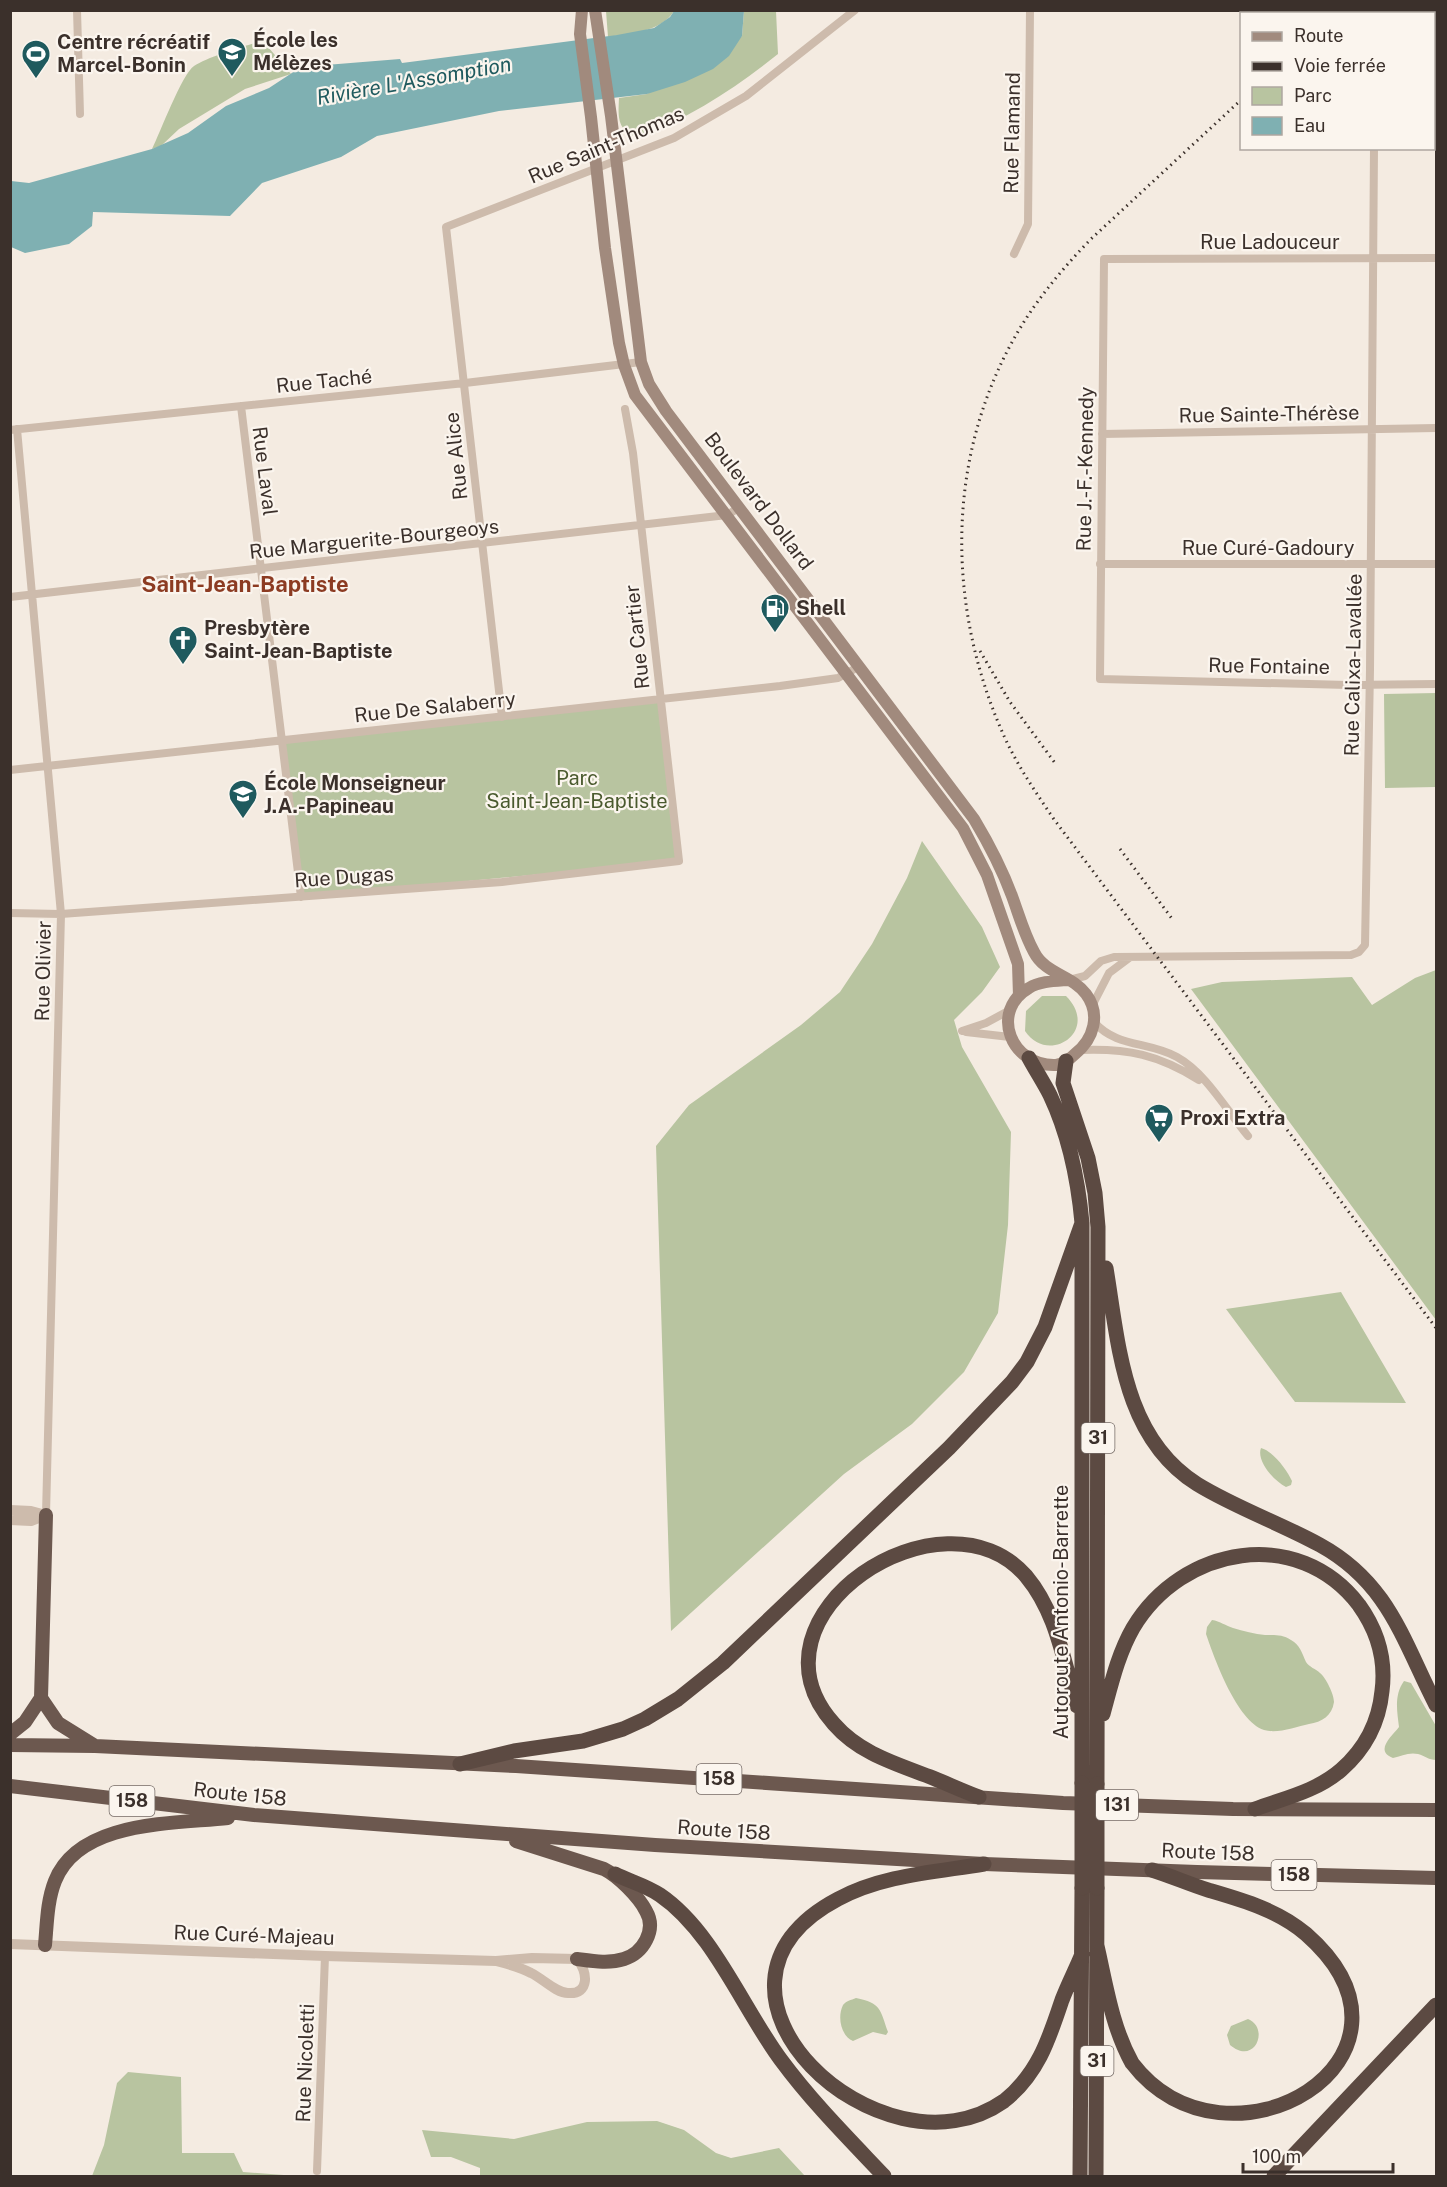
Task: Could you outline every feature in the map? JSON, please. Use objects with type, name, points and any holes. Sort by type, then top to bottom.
[{"type":"highway","name":"Autoroute Antonio-Barrette","points":[[1029,1058],[1063,1126],[1076,1176],[1082,1223],[1082,1723],[1089,1784],[1089,1888],[1082,1954],[1080,2176]]},
{"type":"highway","name":"Autoroute Antonio-Barrette","points":[[1066,1061],[1063,1083],[1088,1158],[1095,1193],[1098,1227],[1098,1731],[1089,1784]]},
{"type":"highway","points":[[460,1764],[514,1751],[576,1742],[622,1728],[673,1702],[723,1663],[949,1448],[1012,1382],[1027,1362],[1045,1327],[1082,1223]]},
{"type":"highway","points":[[1098,1227],[1124,1374],[1139,1415],[1154,1443],[1174,1466],[1198,1484],[1320,1545],[1356,1571],[1379,1595],[1392,1614],[1437,1705]]},
{"type":"highway","points":[[10,1734],[25,1722],[41,1698],[46,1515]]},
{"type":"highway","points":[[979,1797],[873,1754],[839,1730],[822,1707],[813,1689],[809,1670],[813,1634],[826,1607],[857,1578],[897,1555],[940,1544],[986,1548],[1001,1555],[1024,1574],[1047,1607],[1058,1635],[1082,1723]]},
{"type":"highway","points":[[1098,1731],[1118,1662],[1129,1636],[1146,1609],[1178,1580],[1215,1561],[1246,1555],[1279,1556],[1300,1561],[1320,1570],[1335,1580],[1354,1599],[1374,1630],[1383,1669],[1383,1688],[1379,1709],[1363,1745],[1341,1770],[1309,1790],[1255,1809]]},
{"type":"highway","points":[[41,1698],[58,1723],[95,1746]]},
{"type":"highway","name":"Route 158","points":[[10,1745],[95,1746],[460,1764],[1105,1805],[1437,1810]]},
{"type":"highway","name":"Route 158","points":[[10,1786],[254,1815],[494,1834],[984,1864],[1437,1878]]},
{"type":"highway","points":[[45,1945],[49,1903],[54,1882],[68,1860],[86,1845],[108,1835],[128,1830],[254,1815]]},
{"type":"highway","points":[[494,1834],[585,1862],[657,1893],[681,1912],[694,1925],[784,2064],[884,2176]]},
{"type":"highway","points":[[984,1864],[896,1879],[859,1889],[823,1908],[795,1933],[785,1948],[776,1972],[774,1990],[776,2008],[791,2044],[819,2078],[853,2104],[896,2121],[939,2127],[959,2124],[976,2118],[993,2109],[1011,2095],[1036,2066],[1082,1954]]},
{"type":"highway","points":[[1152,1870],[1240,1899],[1278,1916],[1302,1931],[1330,1960],[1348,1999],[1351,2022],[1350,2039],[1344,2063],[1337,2078],[1317,2103]]},
{"type":"highway","points":[[577,1959],[607,1961],[624,1959],[636,1952],[648,1937],[649,1922],[646,1909],[615,1875]]},
{"type":"highway","name":"Autoroute Antonio-Barrette","points":[[1089,1888],[1097,1946],[1096,2176]]},
{"type":"highway","points":[[1097,1946],[1114,2018],[1131,2062],[1153,2092],[1184,2118]]},
{"type":"highway","points":[[1274,2176],[1437,2005]]},
{"type":"main road","name":"Boulevard Dollard","points":[[582,10],[580,34],[606,258],[624,365],[635,395],[943,800],[979,856],[1018,964],[1019,996]]},
{"type":"main road","name":"Boulevard Dollard","points":[[595,10],[616,160],[640,362],[649,384],[666,411],[974,819],[1007,882],[1035,954],[1046,966],[1069,980]]},
{"type":"main road","points":[[1069,980],[1083,991],[1092,1006],[1094,1022],[1089,1040],[1066,1061],[1054,1064],[1029,1058],[1017,1049],[1010,1037],[1008,1026],[1010,1010],[1019,996],[1037,984],[1069,980]]},
{"type":"street","points":[[77,10],[80,114]]},
{"type":"street","name":"Rue Saint-Thomas","points":[[446,227],[675,138],[746,96],[855,10]]},
{"type":"street","name":"Rue Flamand","points":[[1014,254],[1028,224],[1030,10]]},
{"type":"street","name":"Rue Calixa-Lavallée","points":[[1069,980],[1085,976],[1101,961],[1109,958],[1350,955],[1361,950],[1366,939],[1374,150]]},
{"type":"street","name":"Rue Alice","points":[[446,227],[502,717]]},
{"type":"street","name":"Rue Ladouceur","points":[[1104,259],[1437,258]]},
{"type":"street","name":"Rue J.-F.-Kennedy","points":[[1100,679],[1104,259]]},
{"type":"street","name":"Rue Taché","points":[[14,430],[465,383],[640,362]]},
{"type":"street","name":"Rue Laval","points":[[241,406],[302,897]]},
{"type":"street","name":"Rue Cartier","points":[[625,409],[633,453],[679,861]]},
{"type":"street","name":"Rue Sainte-Thérèse","points":[[1102,434],[1437,428]]},
{"type":"street","name":"Rue Olivier","points":[[14,430],[33,594],[62,914],[46,1515]]},
{"type":"street","name":"Rue Marguerite-Bourgeoys","points":[[10,597],[727,516],[740,507]]},
{"type":"street","name":"Rue Curé-Gadoury","points":[[1100,564],[1437,564]]},
{"type":"street","name":"Rue De Salaberry","points":[[10,770],[780,686],[838,678],[860,666]]},
{"type":"street","name":"Rue Fontaine","points":[[1100,679],[1370,685],[1437,684]]},
{"type":"street","name":"Rue Dugas","points":[[10,914],[62,914],[502,882],[679,861]]},
{"type":"street","points":[[1092,1006],[1109,973],[1132,957]]},
{"type":"street","points":[[1010,1010],[986,1023],[962,1031],[1010,1037]]},
{"type":"street","points":[[1094,1022],[1116,1040],[1149,1046],[1178,1057],[1194,1068],[1248,1136]]},
{"type":"street","points":[[1080,1050],[1109,1049],[1152,1056],[1173,1064],[1208,1086]]},
{"type":"street","points":[[10,1510],[31,1510],[46,1515]]},
{"type":"street","points":[[10,1520],[31,1521],[46,1515]]},
{"type":"street","name":"Rue Curé-Majeau","points":[[10,1944],[496,1961],[532,1958],[577,1959],[585,1969],[586,1979],[577,1992],[568,1993],[522,1968],[496,1961]]},
{"type":"street","name":"Rue Nicoletti","points":[[317,2171],[325,1956]]},
{"type":"green space","points":[[606,11],[674,11],[668,18],[653,27],[636,33],[608,37]]},
{"type":"green space","points":[[744,11],[776,11],[778,54],[728,90],[657,130],[638,138],[622,127],[619,117],[619,98],[647,94],[742,36]]},
{"type":"green space","points":[[263,41],[291,74],[245,89],[179,129],[161,146],[152,149],[184,80],[194,66],[237,48]]},
{"type":"green space","points":[[1436,693],[1436,787],[1385,788],[1384,694]]},
{"type":"green space","name":"Parc Saint-Jean-Baptiste","points":[[660,699],[679,861],[301,897],[282,740]]},
{"type":"green space","points":[[922,841],[982,927],[1000,967],[982,992],[954,1020],[962,1047],[1011,1132],[1008,1225],[998,1313],[964,1372],[912,1424],[844,1474],[671,1631],[656,1146],[689,1105],[801,1025],[840,992],[872,944],[907,878]]},
{"type":"green space","points":[[1436,970],[1436,1320],[1191,989],[1222,982],[1352,977],[1372,1005],[1415,978]]},
{"type":"green space","points":[[1042,996],[1066,996],[1075,1009],[1078,1021],[1074,1032],[1067,1040],[1057,1045],[1046,1045],[1035,1041],[1025,1031],[1026,1011]]},
{"type":"green space","points":[[1341,1292],[1406,1403],[1295,1402],[1226,1309]]},
{"type":"green space","points":[[1261,1448],[1279,1462],[1292,1481],[1291,1485],[1286,1487],[1271,1475],[1261,1459]]},
{"type":"green space","points":[[1212,1620],[1249,1632],[1281,1636],[1297,1644],[1307,1664],[1322,1675],[1329,1686],[1334,1702],[1329,1715],[1318,1722],[1281,1731],[1264,1730],[1254,1724],[1236,1703],[1215,1659],[1206,1634],[1207,1627]]},
{"type":"green space","points":[[1404,1681],[1411,1683],[1436,1726],[1436,1760],[1415,1754],[1393,1758],[1385,1751],[1386,1743],[1399,1727],[1397,1697]]},
{"type":"green space","points":[[856,1998],[870,2002],[878,2008],[888,2032],[886,2035],[873,2032],[853,2041],[849,2039],[841,2026],[840,2015],[843,2005]]},
{"type":"green space","points":[[1248,2019],[1255,2024],[1259,2037],[1252,2048],[1246,2051],[1239,2050],[1230,2045],[1227,2035],[1231,2026]]},
{"type":"green space","points":[[128,2072],[181,2077],[182,2153],[234,2153],[243,2172],[297,2176],[92,2176],[104,2145],[117,2083]]},
{"type":"green space","points":[[657,2121],[684,2130],[716,2153],[731,2158],[779,2148],[805,2176],[480,2176],[480,2168],[451,2157],[431,2157],[422,2130],[514,2139],[587,2122]]},
{"type":"water","name":"Rivière L'Assomption","points":[[674,11],[744,11],[742,36],[729,56],[713,69],[685,82],[647,94],[499,111],[377,136],[341,157],[262,183],[230,216],[93,212],[92,226],[69,244],[25,253],[11,247],[11,181],[29,183],[152,149],[188,133],[226,106],[269,88],[301,67],[400,59],[402,63],[617,35],[654,28],[670,17]]},
{"type":"railway","points":[[1240,101],[1091,239],[1037,302],[1011,344],[989,391],[974,439],[965,489],[962,539],[964,589],[972,639],[986,688],[1004,736],[1020,768],[1053,818],[1436,1328]]},
{"type":"railway","points":[[980,651],[1010,702],[1055,763]]},
{"type":"railway","points":[[1120,849],[1173,920]]},
{"type":"place","name":"École les Mélèzes","points":[[232,78]]},
{"type":"place","name":"Centre récréatif Marcel-Bonin","points":[[36,80]]},
{"type":"place","name":"Shell","points":[[775,634]]},
{"type":"place","name":"Presbytère Saint-Jean-Baptiste","points":[[183,666]]},
{"type":"place","name":"École Monseigneur J.A.-Papineau","points":[[243,820]]},
{"type":"place","name":"Proxi Extra","points":[[1159,1144]]},
{"type":"district","name":"Saint-Jean-Baptiste","points":[[245,584]]}]
